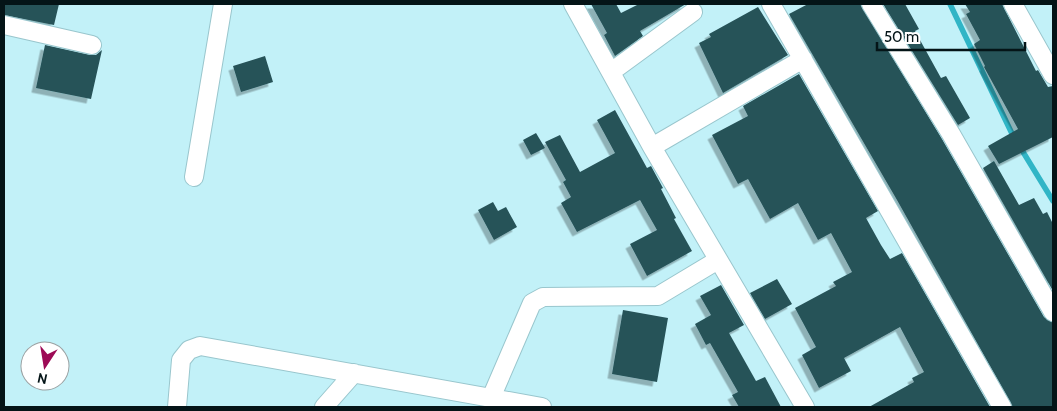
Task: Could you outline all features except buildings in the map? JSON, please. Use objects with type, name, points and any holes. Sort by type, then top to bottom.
[{"type":"street","points":[[194,177],[223,4]]},
{"type":"street","points":[[573,4],[652,147],[805,407]]},
{"type":"street","points":[[771,4],[1002,407]]},
{"type":"street","points":[[871,4],[951,134],[1053,312]]},
{"type":"street","points":[[1013,4],[1053,75]]},
{"type":"street","points":[[610,72],[693,12]]},
{"type":"street","points":[[4,25],[92,45]]},
{"type":"street","points":[[652,147],[803,59]]},
{"type":"street","points":[[491,398],[532,303],[543,297],[658,296],[718,260]]},
{"type":"street","points":[[177,407],[181,360],[189,350],[200,346],[542,407]]},
{"type":"street","points":[[324,407],[354,373]]},
{"type":"waterway","points":[[950,4],[1015,140]]},
{"type":"waterway","points":[[1020,147],[1053,201]]}]
